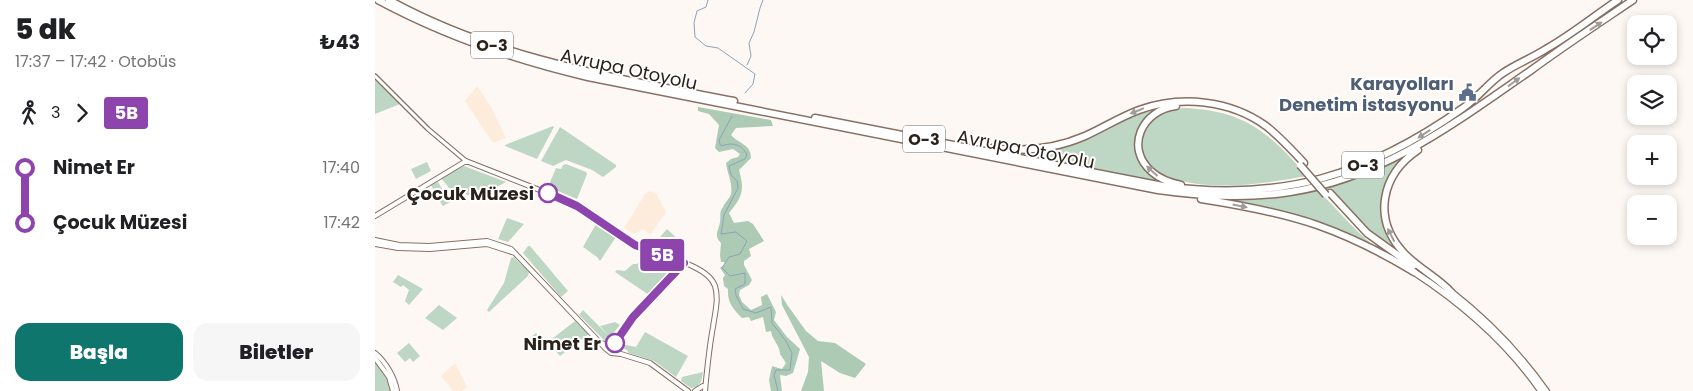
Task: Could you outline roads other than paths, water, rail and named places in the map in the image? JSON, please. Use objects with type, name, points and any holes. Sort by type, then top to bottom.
[{"type":"highway","name":"Avrupa Otoyolu","points":[[378,0],[447,34],[487,49],[546,67],[633,87],[1158,190],[1232,197],[1274,194],[1305,189],[1347,178],[1376,167],[1413,149],[1633,0]]},
{"type":"highway","name":"Avrupa Otoyolu","points":[[389,0],[417,15],[462,34],[543,61],[600,75],[1163,186],[1204,190],[1249,190],[1285,187],[1323,178],[1365,164],[1400,148],[1464,107],[1503,73],[1546,50],[1618,0]]},
{"type":"highway","points":[[940,142],[1003,149],[1041,148],[1066,143],[1147,107],[1170,102],[1193,102],[1221,106],[1254,118],[1277,135],[1355,222],[1375,240],[1451,292]]},
{"type":"highway","points":[[1249,190],[1190,186],[1170,182],[1157,176],[1147,167],[1140,152],[1140,135],[1145,124],[1160,110],[1173,106],[1193,106],[1224,111],[1245,118],[1266,131],[1302,164]]},
{"type":"highway","points":[[1454,123],[1409,156],[1392,177],[1387,187],[1384,208],[1387,225],[1399,247],[1503,338],[1546,391]]},
{"type":"highway","points":[[1158,190],[1248,207],[1310,223],[1376,250],[1442,290],[1480,322],[1506,348],[1541,391]]},
{"type":"highway","points":[[1328,194],[1348,220],[1369,239],[1414,272]]},
{"type":"main road","points":[[375,216],[466,161],[565,200],[635,245],[693,266],[713,282],[717,299],[705,387],[695,391]]},
{"type":"main road","points":[[375,242],[429,246],[487,241],[511,249],[599,341],[611,350],[650,363],[688,391]]},
{"type":"main road","points":[[375,354],[393,376],[395,391]]},
{"type":"main road","points":[[375,358],[389,377],[395,391]]},
{"type":"street","points":[[375,76],[427,129],[466,161]]},
{"type":"waterway","points":[[708,0],[706,7],[697,11],[694,23],[695,37],[706,46],[718,48],[755,74],[753,84],[745,93]]},
{"type":"waterway","points":[[747,65],[751,56],[749,43],[763,0]]},
{"type":"waterway","points":[[732,116],[719,140],[720,144],[721,146],[729,144],[739,146],[747,155],[745,159],[729,166],[731,175],[737,181],[738,188],[724,215],[721,234],[736,232],[747,241],[740,254],[729,257],[722,268],[730,276],[745,273],[745,284],[735,289],[743,309],[756,313],[771,307],[772,323],[786,341],[792,353],[790,370],[776,370],[774,375],[778,391]]},
{"type":"place","name":"Karayolları Denetim İstasyonu","points":[[1468,93]]},
{"type":"place","name":"Çocuk Müzesi","points":[[548,193]]},
{"type":"place","name":"Nimet Er","points":[[615,343]]}]
